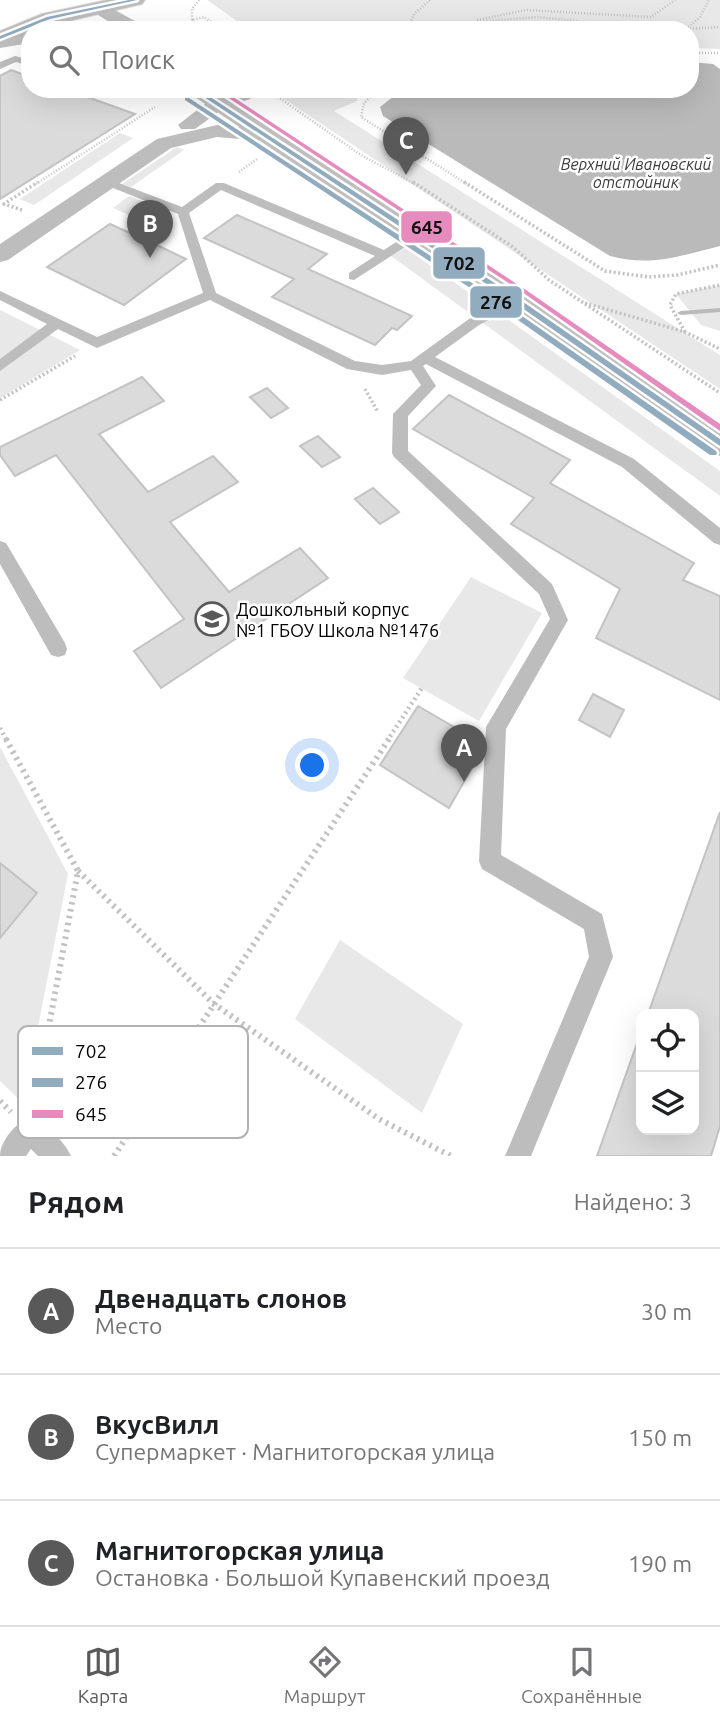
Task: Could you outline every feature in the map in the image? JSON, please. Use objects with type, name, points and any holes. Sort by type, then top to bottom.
[{"type":"main road","points":[[42,21],[135,0]]},
{"type":"main road","points":[[102,9],[122,21]]},
{"type":"main road","points":[[0,40],[21,31]]},
{"type":"main road","points":[[0,40],[21,38]]},
{"type":"main road","points":[[242,98],[262,135],[517,301],[720,443]]},
{"type":"main road","points":[[246,98],[720,417]]},
{"type":"street","points":[[0,255],[234,98]]},
{"type":"street","points":[[164,143],[216,131],[262,135]]},
{"type":"lane","points":[[0,66],[15,59],[21,61]]},
{"type":"lane","points":[[107,182],[183,212]]},
{"type":"lane","points":[[183,212],[220,185],[383,255]]},
{"type":"lane","points":[[183,212],[210,295],[352,366],[382,370],[420,361],[474,322],[517,301]]},
{"type":"lane","points":[[354,276],[415,235]]},
{"type":"lane","points":[[0,295],[97,343],[210,295]]},
{"type":"lane","points":[[0,366],[58,323]]},
{"type":"lane","points":[[420,361],[628,463],[720,538]]},
{"type":"lane","points":[[420,361],[429,387],[401,414],[400,453],[546,589],[559,620],[496,727],[490,861],[594,922],[601,957],[518,1156]]},
{"type":"lane","points":[[0,548],[58,649]]},
{"type":"lane","points":[[10,1156],[23,1138]]},
{"type":"lane","points":[[38,1138],[58,1156]]},
{"type":"path","points":[[199,0],[192,9],[192,20],[204,17],[210,21]]},
{"type":"path","points":[[411,21],[414,14],[430,0]]},
{"type":"path","points":[[473,21],[527,10],[651,17],[676,0]]},
{"type":"path","points":[[696,21],[701,17],[709,0]]},
{"type":"path","points":[[496,21],[538,17],[575,21]]},
{"type":"path","points":[[699,28],[720,27]]},
{"type":"path","points":[[699,52],[720,53]]},
{"type":"path","points":[[133,98],[164,111]]},
{"type":"path","points":[[248,98],[399,173],[513,247],[549,280],[581,302],[720,393]]},
{"type":"path","points":[[369,98],[364,103],[360,117],[606,271],[627,278],[652,279],[720,265]]},
{"type":"path","points":[[26,211],[4,204],[155,107]]},
{"type":"path","points":[[685,332],[670,305],[676,294],[720,285]]},
{"type":"path","points":[[581,302],[685,332],[720,349]]},
{"type":"path","points":[[0,400],[97,343]]},
{"type":"path","points":[[200,1026],[422,688]]},
{"type":"path","points":[[0,727],[78,871],[214,1004],[246,1026]]},
{"type":"path","points":[[49,1026],[78,871]]},
{"type":"path","points":[[248,1028],[379,1119],[451,1156]]},
{"type":"path","points":[[114,1156],[126,1138]]},
{"type":"shaded area","points":[[207,0],[720,0],[720,49],[699,48],[699,21],[237,21]]},
{"type":"shaded area","points":[[283,98],[357,98],[357,101],[334,111],[720,355],[720,389]]},
{"type":"shaded area","points":[[120,133],[133,138],[34,205],[20,199]]},
{"type":"shaded area","points":[[177,147],[184,150],[131,187],[122,184]]},
{"type":"shaded area","points":[[129,196],[147,203],[144,208],[146,217],[172,228],[167,232],[113,208]]},
{"type":"shaded area","points":[[405,248],[494,310],[475,317],[391,256]]},
{"type":"shaded area","points":[[720,285],[720,331],[701,325],[676,294]]},
{"type":"shaded area","points":[[0,310],[80,350],[0,398]]},
{"type":"shaded area","points":[[503,316],[720,471],[720,496],[483,323]]},
{"type":"shaded area","points":[[471,577],[542,613],[479,721],[403,678]]},
{"type":"shaded area","points":[[0,747],[68,874],[38,1026],[18,1026],[18,1098],[0,1081]]},
{"type":"shaded area","points":[[340,940],[463,1024],[422,1113],[295,1019]]},
{"type":"water","name":"Верхний Ивановский отстойник","points":[[699,63],[713,64],[720,69],[720,246],[665,259],[639,260],[610,256],[383,116],[380,107],[391,98],[699,98]]},
{"type":"building","points":[[11,70],[21,74],[21,98],[90,98],[135,114],[0,199],[0,76]]},
{"type":"building","points":[[237,215],[327,254],[308,269],[412,316],[397,330],[392,328],[375,345],[272,297],[294,279],[204,238]]},
{"type":"building","points":[[110,224],[186,259],[124,305],[47,267]]},
{"type":"building","points":[[142,377],[164,401],[99,434],[148,492],[213,456],[238,482],[170,522],[229,592],[300,548],[328,578],[161,688],[134,651],[184,619],[56,455],[15,476],[0,455],[0,447]]},
{"type":"building","points":[[267,388],[288,408],[271,418],[250,397]]},
{"type":"building","points":[[449,395],[570,460],[550,483],[694,563],[683,580],[720,596],[720,700],[596,638],[620,589],[511,524],[534,498],[413,429]]},
{"type":"building","points":[[318,436],[340,457],[322,467],[300,446]]},
{"type":"building","points":[[373,488],[399,512],[380,524],[355,499]]},
{"type":"building","points":[[593,694],[624,710],[610,737],[579,720]]},
{"type":"building","points":[[418,706],[485,745],[449,808],[380,765]]},
{"type":"building","points":[[720,812],[720,1126],[711,1156],[597,1156],[636,1046],[636,1135],[699,1135],[699,1009],[650,1009]]},
{"type":"building","points":[[0,863],[37,893],[0,938]]},
{"type":"waterway","points":[[681,313],[720,310]]},
{"type":"transit line","name":"702","points":[[42,21],[135,0]]},
{"type":"transit line","name":"702","points":[[0,38],[21,29]]},
{"type":"transit line","name":"702","points":[[208,98],[517,301],[720,443]]},
{"type":"transit line","name":"645","points":[[231,98],[524,291],[720,428]]},
{"type":"transit line","name":"276","points":[[187,99],[510,311],[713,453]]},
{"type":"place","name":"Магнитогорская улица","points":[[406,175]]},
{"type":"place","name":"ВкусВилл","points":[[150,258]]},
{"type":"place","name":"Дошкольный корпус №1 ГБОУ Школа №1476","points":[[212,619]]},
{"type":"place","name":"Двенадцать слонов","points":[[464,782]]}]
